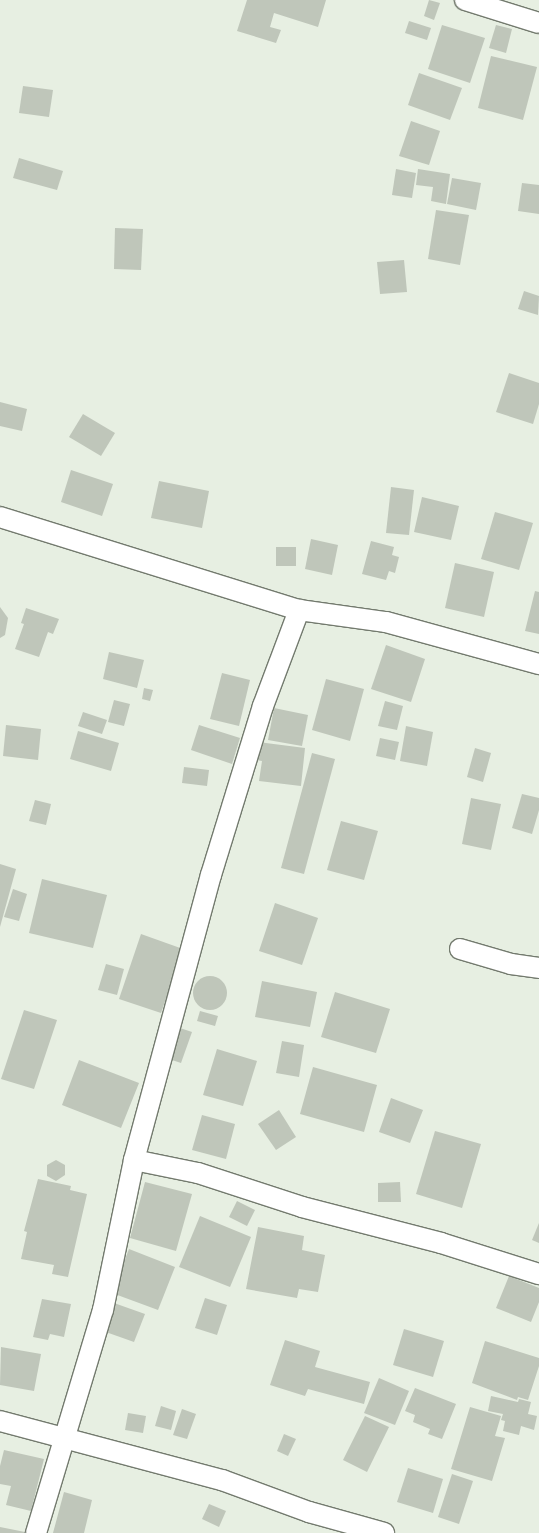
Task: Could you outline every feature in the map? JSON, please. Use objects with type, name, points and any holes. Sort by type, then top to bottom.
[{"type":"street","points":[[464,0],[539,23]]},
{"type":"street","points":[[0,517],[299,610],[386,622],[539,664]]},
{"type":"street","points":[[36,1533],[103,1310],[134,1160],[211,875],[263,706],[299,610]]},
{"type":"street","points":[[460,949],[511,964],[539,968]]},
{"type":"street","points":[[134,1160],[198,1173],[302,1207],[441,1243],[539,1274]]},
{"type":"street","points":[[0,1421],[222,1480],[309,1512],[384,1533]]},
{"type":"building","points":[[247,0],[326,0],[318,27],[274,13],[270,27],[281,30],[276,43],[237,31]]},
{"type":"building","points":[[429,0],[440,3],[434,20],[424,16]]},
{"type":"building","points":[[409,21],[431,28],[427,40],[405,33]]},
{"type":"building","points":[[442,25],[485,38],[470,83],[428,69]]},
{"type":"building","points":[[496,25],[512,29],[506,53],[489,48]]},
{"type":"building","points":[[491,56],[537,67],[523,120],[478,108]]},
{"type":"building","points":[[419,73],[462,88],[450,120],[408,105]]},
{"type":"building","points":[[23,86],[53,90],[49,117],[19,113]]},
{"type":"building","points":[[411,121],[440,131],[429,165],[399,156]]},
{"type":"building","points":[[19,158],[63,171],[57,190],[13,178]]},
{"type":"building","points":[[396,169],[416,173],[412,198],[392,195]]},
{"type":"building","points":[[418,169],[450,174],[446,204],[431,201],[433,187],[416,185]]},
{"type":"building","points":[[452,178],[481,183],[476,210],[447,204]]},
{"type":"building","points":[[522,183],[539,185],[539,214],[518,211]]},
{"type":"building","points":[[436,210],[469,215],[460,265],[428,259]]},
{"type":"building","points":[[115,228],[143,229],[141,270],[114,269]]},
{"type":"building","points":[[404,260],[407,292],[380,294],[377,262]]},
{"type":"building","points":[[524,291],[539,296],[538,315],[518,309]]},
{"type":"building","points":[[509,373],[539,383],[539,404],[533,424],[496,412]]},
{"type":"building","points":[[0,402],[27,409],[22,431],[0,426]]},
{"type":"building","points":[[83,414],[115,433],[101,456],[69,437]]},
{"type":"building","points":[[71,470],[113,484],[102,516],[61,502]]},
{"type":"building","points":[[159,481],[209,491],[202,528],[151,518]]},
{"type":"building","points":[[391,487],[414,490],[409,535],[386,533]]},
{"type":"building","points":[[422,497],[459,506],[451,540],[414,532]]},
{"type":"building","points":[[495,512],[533,523],[519,570],[481,559]]},
{"type":"building","points":[[311,539],[338,545],[332,575],[305,569]]},
{"type":"building","points":[[371,541],[394,547],[392,555],[399,557],[395,573],[389,571],[386,580],[362,574]]},
{"type":"building","points":[[276,547],[296,547],[296,566],[276,566]]},
{"type":"building","points":[[455,563],[494,572],[484,617],[445,608]]},
{"type":"building","points":[[535,591],[539,592],[539,634],[525,631]]},
{"type":"building","points":[[0,607],[8,618],[5,635],[0,638]]},
{"type":"building","points":[[26,608],[59,619],[53,634],[48,632],[39,657],[15,649],[24,624],[21,623]]},
{"type":"building","points":[[386,645],[425,659],[411,702],[371,689]]},
{"type":"building","points":[[109,652],[144,660],[137,688],[103,679]]},
{"type":"building","points":[[222,673],[250,680],[239,726],[210,719]]},
{"type":"building","points":[[326,679],[364,689],[350,741],[312,730]]},
{"type":"building","points":[[144,688],[153,690],[150,701],[142,699]]},
{"type":"building","points":[[114,700],[130,704],[124,726],[108,722]]},
{"type":"building","points":[[385,701],[403,706],[397,730],[378,726]]},
{"type":"building","points":[[274,708],[308,715],[302,746],[268,740]]},
{"type":"building","points":[[83,712],[107,720],[102,734],[78,726]]},
{"type":"building","points":[[6,725],[41,729],[38,760],[3,756]]},
{"type":"building","points":[[199,725],[240,738],[232,764],[191,750]]},
{"type":"building","points":[[406,726],[433,732],[427,766],[400,761]]},
{"type":"building","points":[[78,731],[119,743],[111,771],[70,759]]},
{"type":"building","points":[[380,738],[399,742],[395,760],[376,756]]},
{"type":"building","points":[[258,742],[305,748],[301,786],[259,781],[262,761],[256,760]]},
{"type":"building","points":[[475,748],[491,753],[483,782],[467,777]]},
{"type":"building","points":[[312,753],[335,759],[304,874],[281,868]]},
{"type":"building","points":[[184,767],[209,770],[207,786],[182,783]]},
{"type":"building","points":[[522,794],[539,798],[539,810],[532,834],[512,828]]},
{"type":"building","points":[[471,798],[501,804],[491,850],[462,844]]},
{"type":"building","points":[[35,800],[51,804],[46,825],[29,821]]},
{"type":"building","points":[[341,821],[378,831],[364,880],[327,870]]},
{"type":"building","points":[[0,864],[16,869],[0,927]]},
{"type":"building","points":[[42,879],[107,895],[93,948],[29,933]]},
{"type":"building","points":[[13,889],[27,894],[19,921],[4,917]]},
{"type":"building","points":[[275,903],[318,918],[302,965],[259,951]]},
{"type":"building","points":[[141,934],[183,949],[161,1013],[119,999]]},
{"type":"building","points":[[106,964],[124,969],[117,995],[98,990]]},
{"type":"building","points":[[207,976],[213,976],[222,981],[226,987],[226,999],[222,1005],[213,1010],[207,1010],[198,1005],[193,996],[193,990],[198,981]]},
{"type":"building","points":[[262,981],[317,992],[310,1027],[255,1017]]},
{"type":"building","points":[[335,992],[390,1009],[376,1053],[321,1037]]},
{"type":"building","points":[[24,1010],[57,1020],[34,1089],[1,1079]]},
{"type":"building","points":[[200,1011],[218,1016],[215,1026],[197,1021]]},
{"type":"building","points":[[174,1026],[192,1032],[181,1063],[163,1057]]},
{"type":"building","points":[[282,1041],[304,1045],[299,1077],[276,1073]]},
{"type":"building","points":[[217,1049],[257,1061],[243,1106],[203,1095]]},
{"type":"building","points":[[79,1060],[139,1083],[121,1128],[62,1105]]},
{"type":"building","points":[[313,1067],[377,1085],[364,1132],[300,1114]]},
{"type":"building","points":[[391,1098],[423,1110],[410,1143],[379,1132]]},
{"type":"building","points":[[279,1110],[296,1137],[276,1150],[258,1124]]},
{"type":"building","points":[[202,1115],[235,1124],[226,1159],[192,1150]]},
{"type":"building","points":[[435,1131],[481,1144],[462,1208],[416,1194]]},
{"type":"building","points":[[56,1160],[65,1165],[65,1175],[56,1181],[47,1176],[47,1165]]},
{"type":"building","points":[[38,1179],[71,1186],[70,1190],[87,1194],[68,1277],[52,1274],[54,1265],[21,1259],[27,1232],[24,1231]]},
{"type":"building","points":[[145,1182],[192,1194],[176,1251],[130,1238]]},
{"type":"building","points":[[400,1182],[401,1202],[378,1202],[378,1183]]},
{"type":"building","points":[[237,1201],[255,1210],[247,1226],[229,1217]]},
{"type":"building","points":[[200,1216],[251,1237],[230,1287],[179,1267]]},
{"type":"building","points":[[539,1223],[539,1243],[532,1240]]},
{"type":"building","points":[[258,1227],[304,1236],[302,1250],[325,1255],[318,1292],[299,1289],[297,1298],[246,1289]]},
{"type":"building","points":[[129,1249],[175,1267],[158,1310],[112,1293]]},
{"type":"building","points":[[509,1276],[539,1288],[539,1302],[531,1322],[496,1308]]},
{"type":"building","points":[[205,1298],[227,1305],[217,1335],[195,1328]]},
{"type":"building","points":[[42,1299],[71,1304],[64,1337],[50,1334],[48,1340],[33,1337]]},
{"type":"building","points":[[114,1303],[145,1314],[134,1342],[103,1331]]},
{"type":"building","points":[[404,1329],[444,1341],[433,1377],[393,1365]]},
{"type":"building","points":[[285,1340],[320,1351],[315,1367],[370,1382],[364,1404],[308,1389],[305,1396],[270,1385]]},
{"type":"building","points":[[485,1341],[539,1358],[539,1366],[528,1400],[518,1397],[517,1400],[472,1383]]},
{"type":"building","points":[[1,1347],[41,1354],[34,1391],[0,1385]]},
{"type":"building","points":[[379,1378],[409,1391],[395,1425],[364,1413]]},
{"type":"building","points":[[415,1388],[456,1404],[442,1439],[428,1434],[430,1429],[413,1422],[415,1415],[405,1411]]},
{"type":"building","points":[[491,1396],[518,1402],[519,1399],[531,1402],[528,1414],[537,1416],[534,1430],[521,1426],[519,1435],[503,1431],[505,1421],[501,1420],[503,1414],[488,1411]]},
{"type":"building","points":[[161,1406],[176,1411],[171,1430],[155,1426]]},
{"type":"building","points":[[470,1407],[501,1416],[495,1436],[505,1438],[492,1481],[451,1469]]},
{"type":"building","points":[[182,1409],[196,1414],[187,1439],[173,1435]]},
{"type":"building","points":[[128,1413],[146,1416],[143,1433],[125,1430]]},
{"type":"building","points":[[365,1416],[389,1427],[367,1472],[343,1460]]},
{"type":"building","points":[[284,1434],[296,1439],[288,1456],[277,1451]]},
{"type":"building","points":[[4,1450],[44,1459],[31,1511],[6,1505],[11,1486],[0,1484],[0,1466]]},
{"type":"building","points":[[408,1468],[443,1479],[433,1513],[397,1502]]},
{"type":"building","points":[[452,1474],[473,1481],[459,1524],[438,1517]]},
{"type":"building","points":[[64,1492],[92,1500],[84,1533],[53,1533]]},
{"type":"building","points":[[209,1504],[226,1511],[219,1527],[202,1519]]},
{"type":"building","points":[[0,1527],[25,1532],[25,1533],[0,1533]]}]
